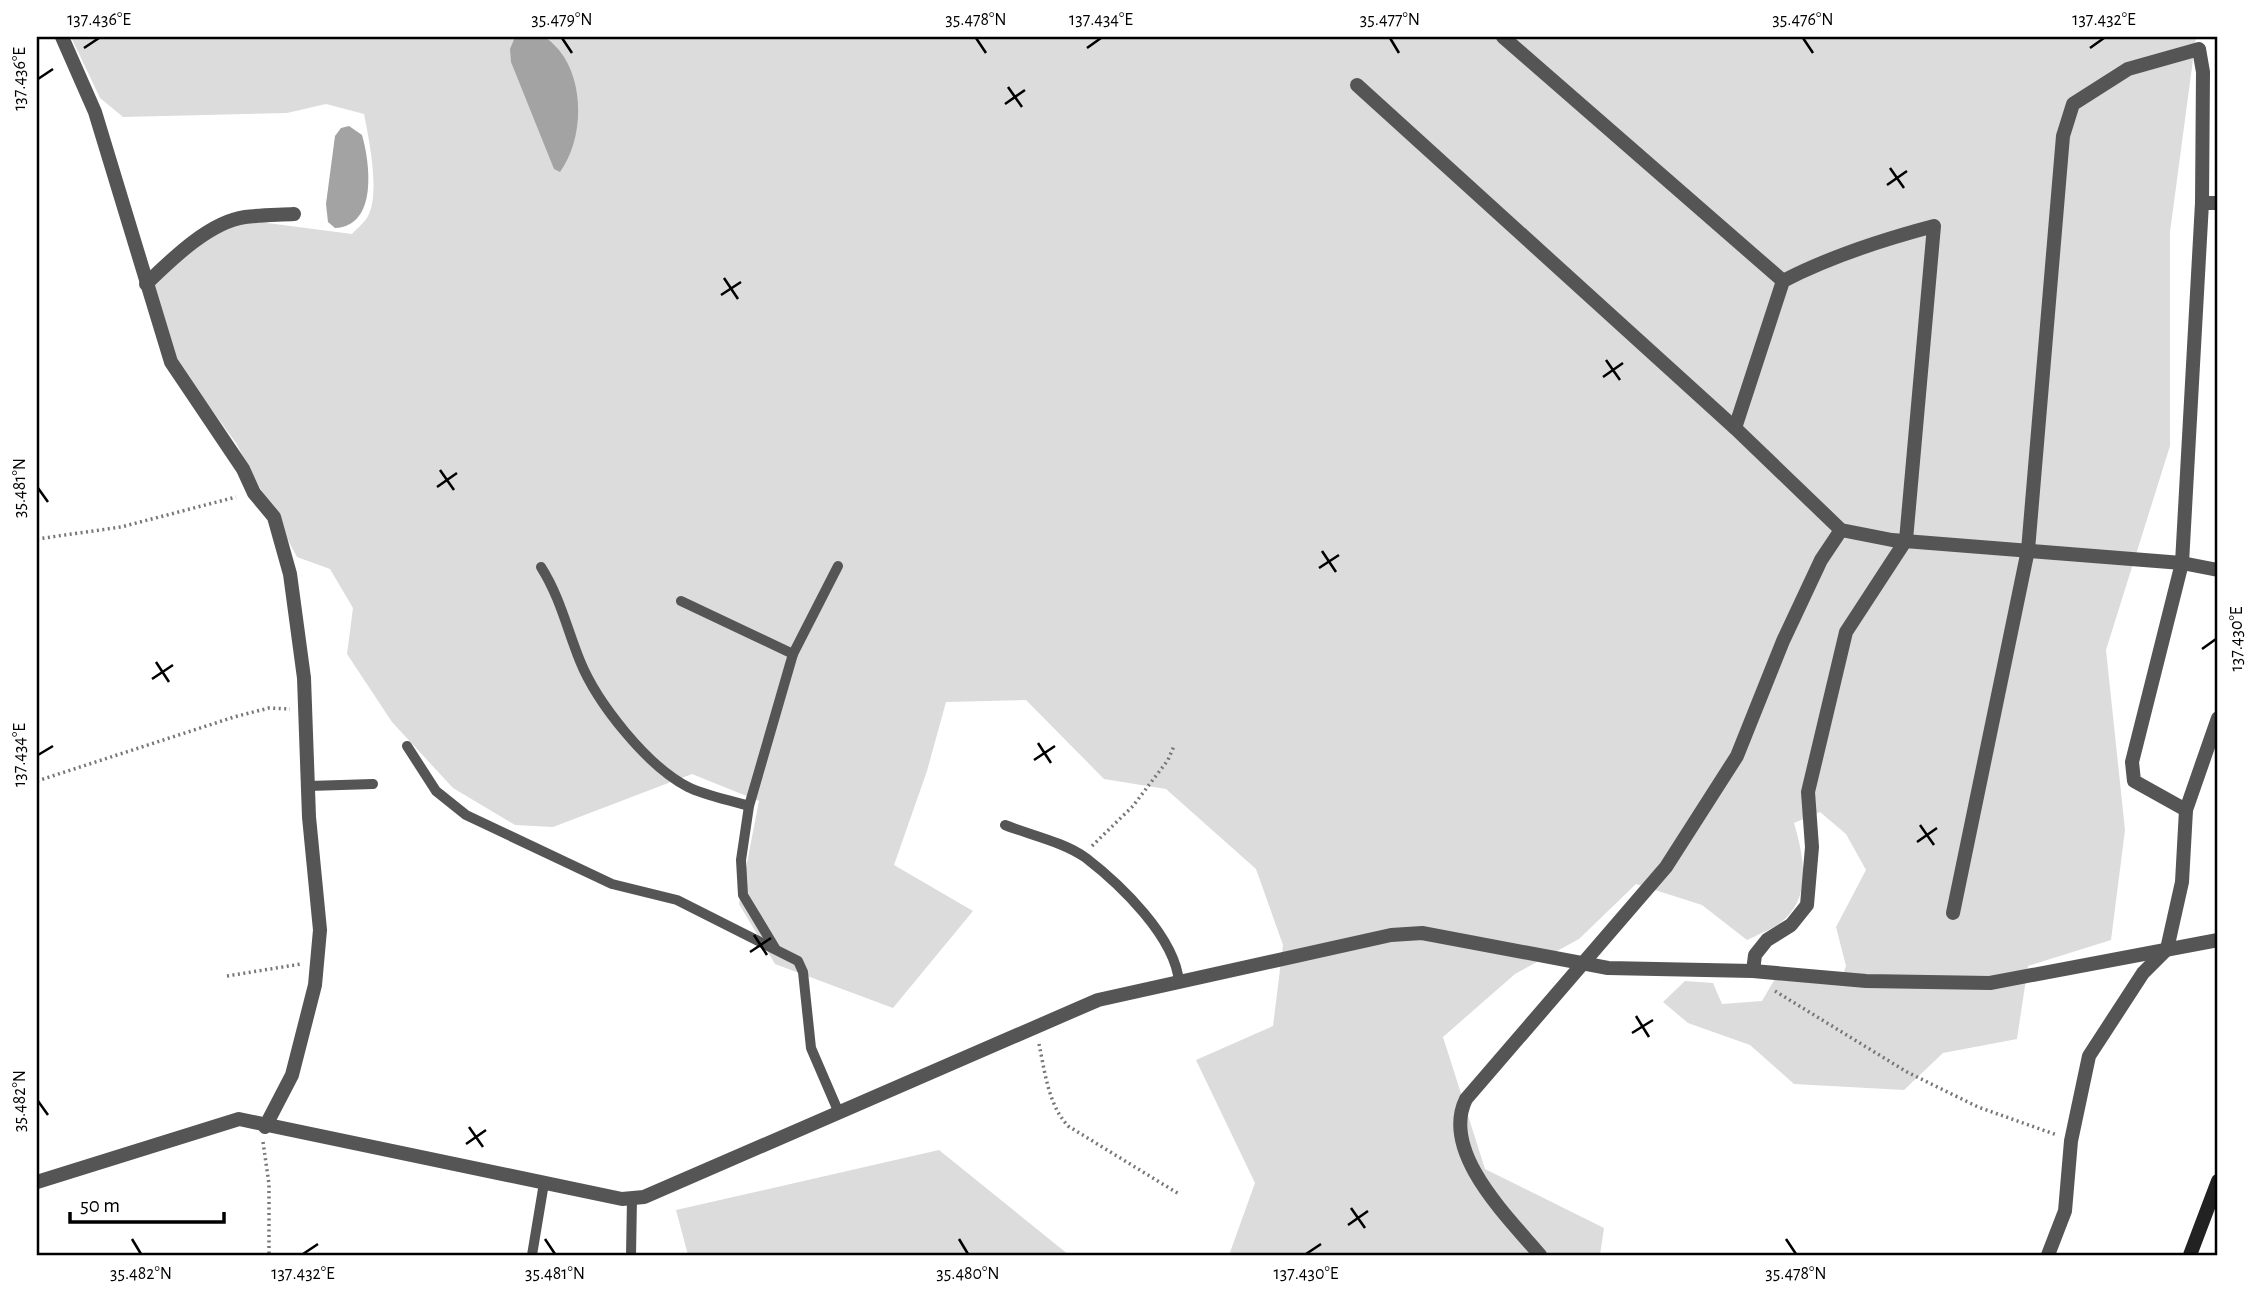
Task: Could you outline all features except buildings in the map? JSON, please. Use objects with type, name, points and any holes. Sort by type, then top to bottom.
[{"type":"street","points":[[62,37],[94,112],[171,362],[243,469],[254,493],[274,517],[290,574],[306,710],[320,930],[315,985],[292,1074],[265,1127]]},
{"type":"street","points":[[1503,37],[1783,281]]},
{"type":"street","points":[[1953,913],[2028,550],[2063,136],[2073,104],[2129,69],[2199,49],[2203,72],[2202,203],[2182,563],[2132,762],[2134,782],[2186,810]]},
{"type":"street","points":[[1357,85],[1735,428],[1841,530],[1906,540],[2182,563],[2218,570]]},
{"type":"street","points":[[2202,203],[2218,203]]},
{"type":"street","points":[[146,284],[174,257],[211,231],[242,217],[294,214]]},
{"type":"street","points":[[1735,428],[1783,281],[1814,265],[1875,242],[1934,226],[1906,540],[1846,632],[1808,792],[1812,846],[1807,905],[1791,925],[1767,940],[1755,955],[1753,971]]},
{"type":"street","points":[[1540,1255],[1497,1205],[1478,1177],[1463,1146],[1459,1127],[1461,1111],[1466,1099],[1666,867],[1737,756],[1783,641],[1821,560],[1841,530]]},
{"type":"street","points":[[2048,1255],[2065,1211],[2071,1141],[2089,1056],[2143,973],[2167,949],[2182,882],[2186,810],[2218,718]]},
{"type":"street","points":[[37,1182],[239,1119],[265,1127],[622,1199],[644,1197],[1098,1000],[1391,935],[1422,933],[1584,964],[1684,971],[1753,971],[1866,981],[1990,984],[2218,940]]},
{"type":"street","points":[[2190,1255],[2218,1181]]},
{"type":"lane","points":[[775,948],[743,895],[741,860],[750,806],[793,654],[838,566]]},
{"type":"lane","points":[[541,567],[556,590],[581,663],[600,698],[624,729],[662,769],[689,788],[750,806]]},
{"type":"lane","points":[[681,601],[793,654]]},
{"type":"lane","points":[[407,746],[436,791],[481,823],[612,884],[677,900],[798,961],[803,972],[811,1048],[839,1113]]},
{"type":"lane","points":[[309,786],[373,784]]},
{"type":"lane","points":[[1005,825],[1084,857],[1147,915],[1168,947],[1178,968],[1179,982]]},
{"type":"lane","points":[[532,1255],[544,1183]]},
{"type":"lane","points":[[631,1255],[632,1198]]},
{"type":"path","points":[[37,539],[121,527],[254,493]]},
{"type":"path","points":[[37,782],[234,717],[269,708],[306,710]]},
{"type":"path","points":[[1084,857],[1096,841],[1133,806],[1168,760],[1174,746]]},
{"type":"path","points":[[227,976],[287,964],[317,963]]},
{"type":"path","points":[[1753,971],[1764,983],[1906,1072],[1978,1107],[2039,1127],[2071,1141]]},
{"type":"path","points":[[1035,1027],[1051,1096],[1059,1116],[1068,1126],[1179,1194]]},
{"type":"path","points":[[265,1127],[263,1140],[269,1184],[269,1255]]},
{"type":"shaded area","points":[[539,36],[549,40],[559,50],[574,78],[577,127],[574,144],[560,172],[554,169],[511,62],[510,49],[515,37]]},
{"type":"shaded area","points":[[71,37],[2196,37],[2170,232],[2170,446],[2106,650],[2125,830],[2111,940],[2028,966],[2017,1039],[1943,1053],[1904,1090],[1794,1084],[1750,1045],[1688,1023],[1663,1002],[1685,981],[1713,983],[1722,1004],[1762,1001],[1776,977],[1840,983],[1846,966],[1836,927],[1866,870],[1846,834],[1820,812],[1794,823],[1802,860],[1802,885],[1794,908],[1782,922],[1772,928],[1747,940],[1702,905],[1636,884],[1579,939],[1515,974],[1443,1037],[1485,1169],[1604,1228],[1600,1255],[1229,1255],[1255,1183],[1196,1060],[1273,1026],[1283,945],[1256,869],[1166,789],[1104,779],[1026,700],[946,702],[927,771],[894,865],[973,911],[893,1008],[775,964],[739,904],[759,801],[692,774],[553,827],[515,825],[453,788],[392,722],[347,654],[353,608],[330,569],[297,557],[236,443],[176,361],[151,285],[197,245],[244,220],[352,234],[367,218],[373,196],[373,167],[364,114],[326,104],[287,113],[123,117],[100,98]]},
{"type":"shaded area","points":[[349,126],[362,135],[367,161],[368,191],[365,205],[358,217],[349,225],[335,228],[328,222],[326,204],[335,136],[341,128]]},
{"type":"shaded area","points":[[939,1150],[1069,1255],[688,1255],[676,1210]]}]
